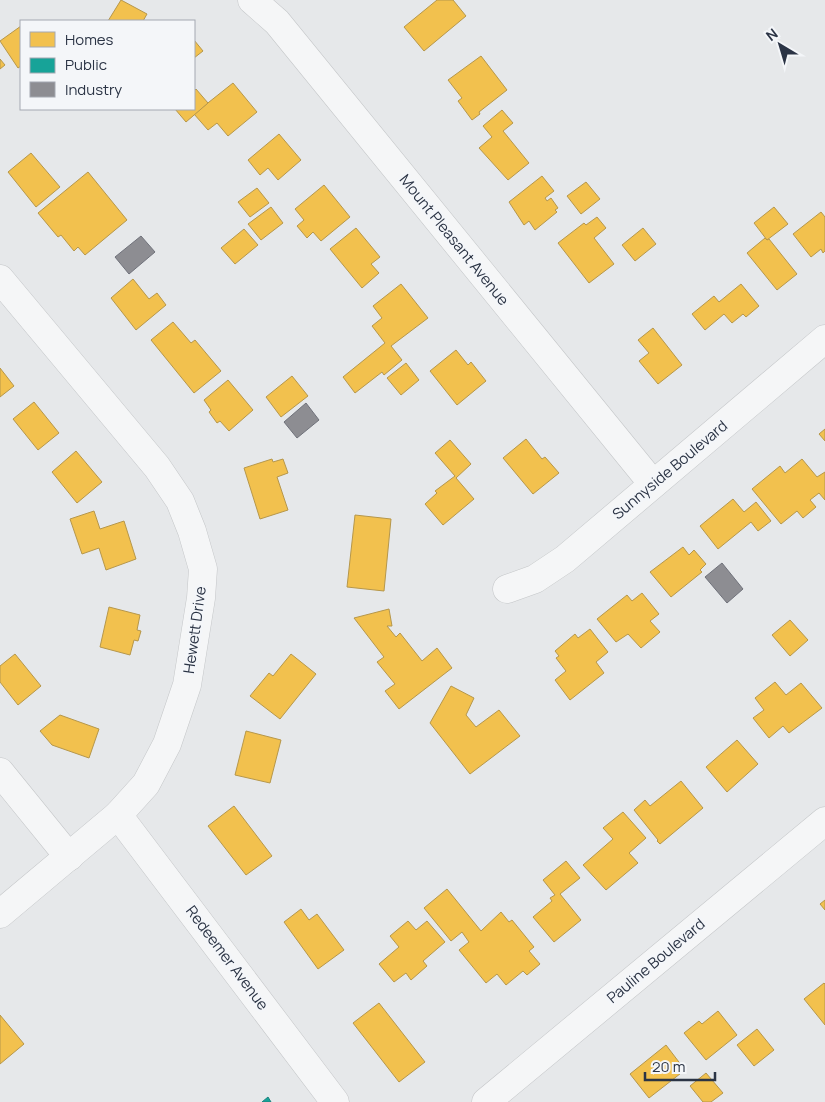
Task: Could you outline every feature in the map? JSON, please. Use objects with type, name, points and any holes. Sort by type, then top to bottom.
[{"type":"street","name":"Mount Pleasant Avenue","points":[[252,0],[277,22],[653,484]]},
{"type":"street","name":"Hewett Drive","points":[[0,279],[166,480],[180,500],[192,531],[203,569],[201,598],[187,685],[167,744],[146,784],[118,815],[0,914]]},
{"type":"street","name":"Sunnyside Boulevard","points":[[507,589],[535,579],[565,558],[825,339]]},
{"type":"street","points":[[0,772],[68,857]]},
{"type":"street","name":"Redeemer Avenue","points":[[118,815],[334,1102]]},
{"type":"street","name":"Pauline Boulevard","points":[[486,1102],[825,821]]},
{"type":"building: Homes","points":[[121,0],[147,14],[144,20],[109,20]]},
{"type":"building: Homes","points":[[437,0],[453,0],[466,16],[424,51],[404,27]]},
{"type":"building: Homes","points":[[20,27],[20,67],[18,68],[0,41]]},
{"type":"building: Homes","points":[[195,41],[203,51],[195,57]]},
{"type":"building: Homes","points":[[481,56],[507,90],[479,112],[480,114],[472,120],[458,101],[462,98],[448,80]]},
{"type":"building: Homes","points":[[0,59],[5,65],[0,69]]},
{"type":"building: Homes","points":[[233,83],[257,112],[228,136],[217,123],[208,130],[194,114]]},
{"type":"building: Homes","points":[[195,90],[208,103],[186,122],[176,110],[195,110]]},
{"type":"building: Homes","points":[[502,110],[513,123],[503,131],[529,163],[508,180],[479,148],[492,137],[483,126]]},
{"type":"building: Homes","points":[[279,134],[301,160],[278,180],[268,168],[260,175],[248,160]]},
{"type":"building: Homes","points":[[31,153],[60,187],[36,207],[8,172]]},
{"type":"building: Homes","points":[[88,172],[127,220],[85,255],[78,247],[74,251],[61,235],[58,237],[38,213]]},
{"type":"building: Homes","points":[[542,176],[554,191],[545,198],[547,201],[551,198],[558,208],[555,210],[557,212],[535,230],[529,221],[524,225],[509,202]]},
{"type":"building: Homes","points":[[586,182],[600,199],[581,214],[567,196]]},
{"type":"building: Homes","points":[[324,185],[350,217],[321,241],[313,232],[307,238],[297,226],[304,220],[295,209]]},
{"type":"building: Homes","points":[[257,188],[269,203],[250,217],[238,202]]},
{"type":"building: Homes","points":[[271,207],[283,223],[261,240],[248,224]]},
{"type":"building: Homes","points":[[774,207],[788,224],[767,240],[754,223]]},
{"type":"building: Homes","points":[[821,212],[825,217],[825,251],[823,253],[821,249],[811,257],[793,234]]},
{"type":"building: Homes","points":[[597,217],[606,228],[594,238],[614,264],[589,283],[558,243],[584,223],[586,225]]},
{"type":"building: Homes","points":[[356,228],[380,257],[371,264],[379,273],[362,288],[330,249]]},
{"type":"building: Homes","points":[[643,228],[656,244],[635,261],[622,245]]},
{"type":"building: Homes","points":[[244,229],[258,245],[235,264],[221,248]]},
{"type":"building: Homes","points":[[765,238],[769,239],[797,274],[777,290],[747,253]]},
{"type":"building: Homes","points":[[133,279],[149,299],[157,293],[166,305],[136,330],[111,298]]},
{"type":"building: Homes","points":[[401,284],[428,318],[391,346],[402,360],[384,375],[382,372],[355,393],[343,377],[385,343],[372,326],[382,318],[373,306]]},
{"type":"building: Homes","points":[[741,284],[759,306],[746,317],[743,314],[732,323],[724,314],[705,330],[692,314],[714,296],[719,302]]},
{"type":"building: Homes","points":[[173,322],[191,343],[195,340],[221,371],[194,393],[151,340]]},
{"type":"building: Homes","points":[[653,328],[682,365],[658,384],[639,361],[649,353],[638,340]]},
{"type":"building: Homes","points":[[456,350],[468,365],[471,362],[486,381],[457,405],[430,371]]},
{"type":"building: Homes","points":[[406,363],[419,380],[401,395],[387,378]]},
{"type":"building: Homes","points":[[0,368],[14,386],[0,397]]},
{"type":"building: Homes","points":[[292,376],[308,396],[281,417],[266,397]]},
{"type":"building: Homes","points":[[228,380],[253,410],[229,431],[220,421],[217,423],[209,412],[211,410],[204,400]]},
{"type":"building: Homes","points":[[34,402],[59,433],[38,450],[13,419]]},
{"type":"building: Homes","points":[[825,429],[825,441],[819,434]]},
{"type":"building: Homes","points":[[526,439],[542,459],[545,457],[559,473],[533,494],[503,458]]},
{"type":"building: Homes","points":[[450,440],[471,464],[456,478],[474,499],[443,525],[425,504],[437,493],[435,491],[455,476],[435,453]]},
{"type":"building: Homes","points":[[76,451],[102,482],[77,503],[52,472]]},
{"type":"building: Homes","points":[[272,459],[273,462],[283,459],[288,473],[277,477],[288,510],[260,519],[244,468]]},
{"type":"building: Homes","points":[[802,459],[817,477],[825,472],[825,500],[819,493],[810,500],[816,507],[803,518],[797,511],[781,524],[752,489],[780,466],[785,473]]},
{"type":"building: Homes","points":[[733,499],[744,512],[756,502],[771,521],[758,531],[751,522],[718,549],[700,526]]},
{"type":"building: Homes","points":[[94,511],[100,529],[124,521],[136,559],[106,570],[99,548],[82,554],[70,519]]},
{"type":"building: Homes","points":[[355,515],[391,519],[384,591],[347,587]]},
{"type":"building: Homes","points":[[683,547],[689,555],[694,550],[706,564],[700,570],[702,572],[671,597],[650,572]]},
{"type":"building: Homes","points":[[642,593],[659,614],[650,621],[660,632],[641,648],[628,634],[616,642],[597,619],[627,595],[632,601]]},
{"type":"building: Homes","points":[[109,607],[140,615],[137,630],[141,631],[138,641],[134,640],[130,655],[100,647]]},
{"type":"building: Homes","points":[[389,609],[392,626],[387,626],[396,637],[400,633],[422,661],[437,648],[452,668],[399,709],[385,691],[395,684],[377,662],[384,657],[354,618]]},
{"type":"building: Homes","points":[[790,620],[808,640],[790,656],[772,635]]},
{"type":"building: Homes","points":[[590,629],[608,652],[596,662],[604,673],[570,700],[555,680],[566,671],[556,658],[559,656],[555,651],[575,634],[578,638]]},
{"type":"building: Homes","points":[[15,654],[41,686],[18,705],[0,682],[0,666]]},
{"type":"building: Homes","points":[[291,654],[316,674],[280,719],[250,696],[269,673],[273,676]]},
{"type":"building: Homes","points":[[775,682],[786,695],[801,683],[822,708],[789,733],[783,726],[769,738],[753,718],[764,710],[755,698]]},
{"type":"building: Homes","points":[[451,686],[474,698],[466,715],[476,727],[499,710],[520,736],[470,774],[430,723]]},
{"type":"building: Homes","points":[[60,715],[99,729],[89,758],[52,745],[40,731]]},
{"type":"building: Homes","points":[[246,731],[281,740],[270,783],[235,775]]},
{"type":"building: Homes","points":[[737,740],[758,764],[727,792],[706,767]]},
{"type":"building: Homes","points":[[681,781],[703,808],[660,844],[634,810],[645,800],[650,806]]},
{"type":"building: Homes","points":[[234,806],[272,856],[246,875],[208,826]]},
{"type":"building: Homes","points":[[623,812],[646,838],[629,853],[638,863],[606,890],[583,865],[613,839],[603,828]]},
{"type":"building: Homes","points":[[566,861],[580,878],[560,894],[581,920],[554,942],[533,917],[552,901],[550,898],[555,895],[543,880]]},
{"type":"building: Homes","points":[[447,889],[481,931],[501,912],[509,922],[512,920],[534,947],[529,951],[540,964],[527,975],[523,971],[506,985],[497,974],[486,983],[459,950],[469,942],[462,932],[451,941],[424,908]]},
{"type":"building: Homes","points":[[825,900],[825,910],[820,904]]},
{"type":"building: Homes","points":[[301,909],[309,920],[317,914],[344,950],[318,969],[284,922]]},
{"type":"building: Homes","points":[[408,921],[416,930],[427,921],[445,942],[423,961],[427,966],[411,980],[406,973],[394,982],[379,964],[399,947],[390,936]]},
{"type":"building: Homes","points":[[825,984],[825,1025],[804,999]]},
{"type":"building: Homes","points":[[379,1003],[425,1062],[399,1082],[353,1023]]},
{"type":"building: Homes","points":[[718,1011],[737,1035],[706,1060],[684,1033],[699,1021],[702,1024]]},
{"type":"building: Homes","points":[[0,1015],[24,1044],[0,1064]]},
{"type":"building: Homes","points":[[757,1029],[774,1050],[754,1066],[737,1045]]},
{"type":"building: Homes","points":[[666,1045],[685,1070],[649,1098],[630,1074]]},
{"type":"building: Homes","points":[[706,1073],[723,1093],[711,1102],[703,1102],[690,1086]]},
{"type":"building: Public","points":[[268,1097],[271,1102],[262,1102]]},
{"type":"building: Industry","points":[[141,236],[155,252],[129,274],[115,257]]},
{"type":"building: Industry","points":[[306,403],[319,420],[297,438],[284,422]]},
{"type":"building: Industry","points":[[722,563],[743,589],[727,603],[705,577]]}]
